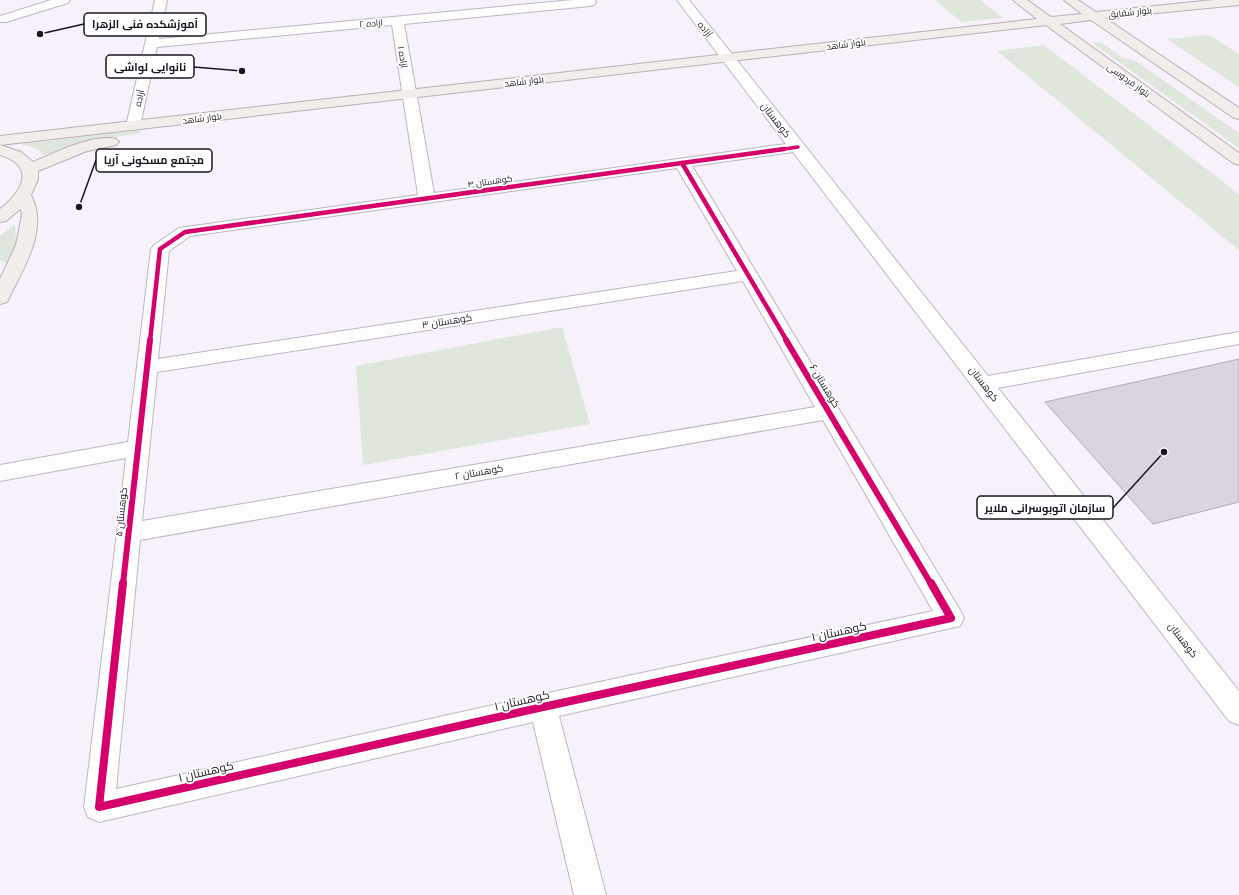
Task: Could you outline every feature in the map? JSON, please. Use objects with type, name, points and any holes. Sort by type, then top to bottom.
[{"type":"main road","name":"بلوار فردوسی","points":[[1019,0],[1239,160]]},
{"type":"main road","points":[[1070,0],[1093,22],[1109,27],[1239,115]]},
{"type":"main road","name":"بلوار شقایق","points":[[1048,21],[1093,22],[1239,1]]},
{"type":"main road","name":"بلوار شاهد","points":[[30,169],[83,147],[130,138],[411,100],[731,63],[1048,21]]},
{"type":"main road","name":"بلوار شقایق","points":[[1109,27],[1132,25]]},
{"type":"main road","name":"بلوار شاهد","points":[[731,63],[1078,30]]},
{"type":"main road","name":"بلوار شاهد","points":[[0,141],[133,126],[411,100]]},
{"type":"main road","points":[[0,150],[8,151],[23,159],[30,169],[31,182],[24,196],[10,210],[0,217]]},
{"type":"main road","points":[[0,298],[25,245],[30,214],[24,196]]},
{"type":"street","points":[[2,19],[64,0]]},
{"type":"street","name":"آزاده","points":[[133,126],[161,0]]},
{"type":"street","name":"آزاده","points":[[684,0],[731,63]]},
{"type":"street","name":"ازاده ۲","points":[[151,44],[589,1]]},
{"type":"street","name":"ازاده ۱","points":[[397,20],[427,198]]},
{"type":"street","name":"کوهستان","points":[[731,63],[1239,712]]},
{"type":"street","name":"کوهستان ۴","points":[[185,232],[798,147]]},
{"type":"street","name":"کوهستان ۶","points":[[682,163],[951,618]]},
{"type":"street","name":"کوهستان ۵","points":[[99,807],[160,249],[185,232]]},
{"type":"street","name":"کوهستان ۳","points":[[147,367],[747,275]]},
{"type":"street","points":[[983,384],[1239,338]]},
{"type":"street","name":"کوهستان ۲","points":[[129,533],[829,412]]},
{"type":"street","points":[[0,473],[138,448]]},
{"type":"street","name":"کوهستان ۱","points":[[99,807],[543,707],[951,618]]},
{"type":"street","points":[[543,707],[590,895]]},
{"type":"shaded area","points":[[936,0],[980,0],[1003,18],[961,22]]},
{"type":"shaded area","points":[[1209,35],[1239,54],[1239,87],[1167,39]]},
{"type":"shaded area","points":[[1091,42],[1102,43],[1122,57],[1137,62],[1239,133],[1239,148]]},
{"type":"shaded area","points":[[1044,45],[1239,194],[1239,250],[997,51]]},
{"type":"shaded area","points":[[141,130],[140,133],[77,144],[44,155],[37,149],[22,144]]},
{"type":"shaded area","points":[[15,224],[16,242],[8,264],[0,260],[0,236]]},
{"type":"shaded area","points":[[562,327],[590,424],[363,465],[356,366]]},
{"type":"building","points":[[1239,359],[1239,502],[1153,524],[1045,402]]},
{"type":"cycle path","points":[[682,163],[951,618],[543,707],[99,807],[160,249],[185,232],[798,147]]},
{"type":"place","name":"آموزشکده فنی الزهرا","points":[[40,34]]},
{"type":"place","name":"نانوایی لواشی","points":[[242,71]]},
{"type":"place","name":"مجتمع مسکونی آریا","points":[[79,207]]},
{"type":"place","name":"سازمان اتوبوسرانی ملایر","points":[[1164,452]]}]
